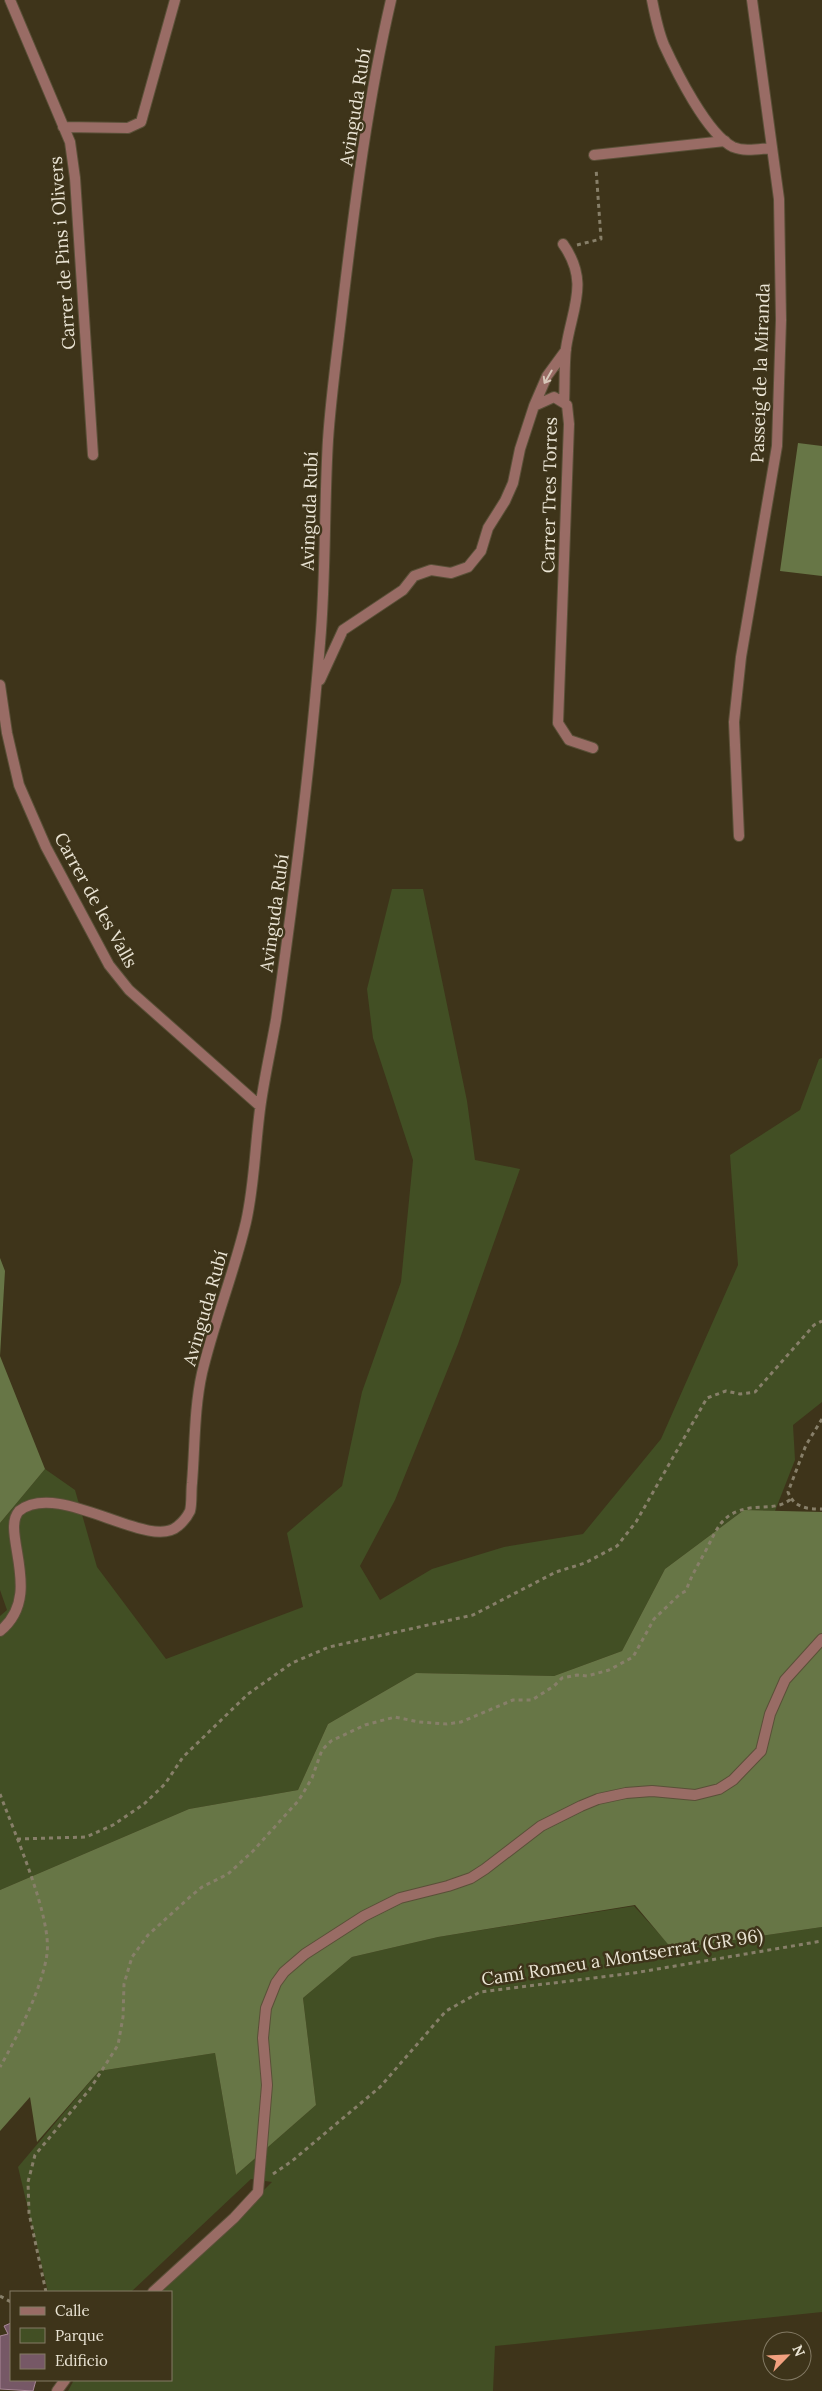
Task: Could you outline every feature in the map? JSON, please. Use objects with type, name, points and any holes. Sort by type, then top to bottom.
[{"type":"street","name":"Carrer de Pins i Olivers","points":[[10,0],[70,142],[75,178],[92,455]]},
{"type":"street","points":[[63,127],[128,128],[141,122],[175,0]]},
{"type":"street","name":"Avinguda Rubí","points":[[0,1631],[7,1625],[15,1613],[20,1584],[12,1520],[19,1512],[30,1505],[53,1502],[143,1528],[167,1532],[178,1527],[190,1511],[197,1409],[202,1372],[246,1221],[257,1162],[260,1106],[275,1023],[304,808],[321,639],[328,435],[351,236],[380,46],[391,0]]},
{"type":"street","points":[[652,0],[664,43],[679,75],[713,129],[725,141],[739,149],[771,148]]},
{"type":"street","name":"Passeig de la Miranda","points":[[739,836],[735,712],[741,657],[777,446],[781,320],[779,200],[752,0]]},
{"type":"street","points":[[594,155],[725,141]]},
{"type":"street","points":[[564,403],[566,350],[579,296],[573,259],[565,247]]},
{"type":"street","points":[[534,406],[548,376],[566,350]]},
{"type":"street","name":"Carrer Tres Torres","points":[[316,688],[343,630],[403,590],[414,576],[431,570],[451,573],[468,567],[481,551],[488,528],[513,483],[520,449],[534,406],[554,398],[567,405],[569,424],[558,723],[569,740],[593,748]]},
{"type":"street","name":"Carrer de les Valls","points":[[0,685],[7,733],[19,784],[46,847],[109,965],[129,990],[260,1106]]},
{"type":"street","points":[[154,2291],[234,2218],[258,2192],[267,2085],[264,2038],[266,2008],[276,1983],[284,1972],[305,1954],[364,1916],[400,1898],[434,1890],[471,1878],[485,1870],[541,1826],[580,1806],[626,1792],[652,1790],[695,1794],[719,1789],[733,1780],[761,1751],[770,1714],[785,1680],[822,1639]]},
{"type":"path","points":[[565,247],[601,239],[594,155]]},
{"type":"path","points":[[17,1839],[86,1837],[113,1825],[144,1804],[165,1784],[183,1757],[248,1694],[292,1663],[329,1646],[473,1615],[556,1572],[586,1563],[617,1546],[636,1522],[707,1398],[726,1391],[740,1394],[755,1392],[814,1325],[822,1321]]},
{"type":"path","points":[[822,1419],[806,1445],[788,1492],[791,1499],[807,1509],[822,1509]]},
{"type":"path","points":[[46,2291],[29,2213],[28,2182],[35,2155],[90,2089],[118,2045],[123,2017],[124,1984],[132,1958],[166,1916],[202,1887],[228,1874],[290,1812],[312,1778],[322,1750],[331,1741],[383,1719],[395,1717],[418,1722],[447,1724],[462,1722],[513,1700],[532,1700],[554,1686],[562,1678],[577,1675],[586,1676],[608,1670],[633,1657],[654,1619],[686,1590],[717,1527],[723,1520],[731,1514],[749,1508],[785,1504],[791,1499]]},
{"type":"path","points":[[0,1794],[17,1839],[42,1916],[47,1938],[47,1954],[27,2014],[0,2067]]},
{"type":"path","name":"Camí Romeu a Montserrat (GR 96)","points":[[260,2183],[292,2161],[380,2086],[446,2011],[468,1997],[491,1988],[586,1980],[822,1941]]},
{"type":"green space","points":[[798,443],[822,446],[822,576],[780,571]]},
{"type":"green space","points":[[392,889],[423,889],[467,1101],[475,1160],[520,1169],[458,1344],[395,1500],[360,1566],[380,1600],[432,1569],[504,1547],[583,1534],[661,1439],[738,1265],[730,1155],[800,1110],[819,1059],[822,1058],[822,1402],[793,1425],[795,1460],[775,1511],[744,1510],[665,1569],[622,1651],[554,1676],[416,1673],[328,1724],[298,1790],[189,1809],[0,1890],[0,1616],[7,1610],[0,1590],[0,1523],[45,1469],[75,1490],[97,1567],[166,1659],[303,1607],[287,1533],[342,1486],[362,1392],[401,1282],[413,1160],[373,1038],[367,989]]},
{"type":"green space","points":[[0,1258],[5,1271],[0,1356]]},
{"type":"green space","points":[[0,1356],[45,1469],[0,1523]]},
{"type":"green space","points":[[744,1510],[822,1512],[822,1927],[672,1949],[635,1905],[438,1937],[352,1957],[303,1998],[316,2105],[236,2175],[215,2053],[99,2071],[37,2142],[30,2097],[0,2131],[0,1890],[189,1809],[298,1790],[328,1724],[416,1673],[554,1676],[622,1651],[665,1569]]},
{"type":"green space","points":[[634,1906],[673,1949],[822,1927],[822,2312],[495,2346],[493,2391],[68,2391],[73,2381],[172,2381],[172,2291],[163,2291],[272,2182],[251,2179],[132,2291],[48,2291],[18,2167],[99,2071],[215,2053],[236,2175],[316,2105],[303,1998],[352,1957],[438,1937]]},
{"type":"building","points":[[10,2323],[10,2381],[36,2381],[33,2391],[0,2389],[0,2336],[8,2334],[4,2326]]}]
